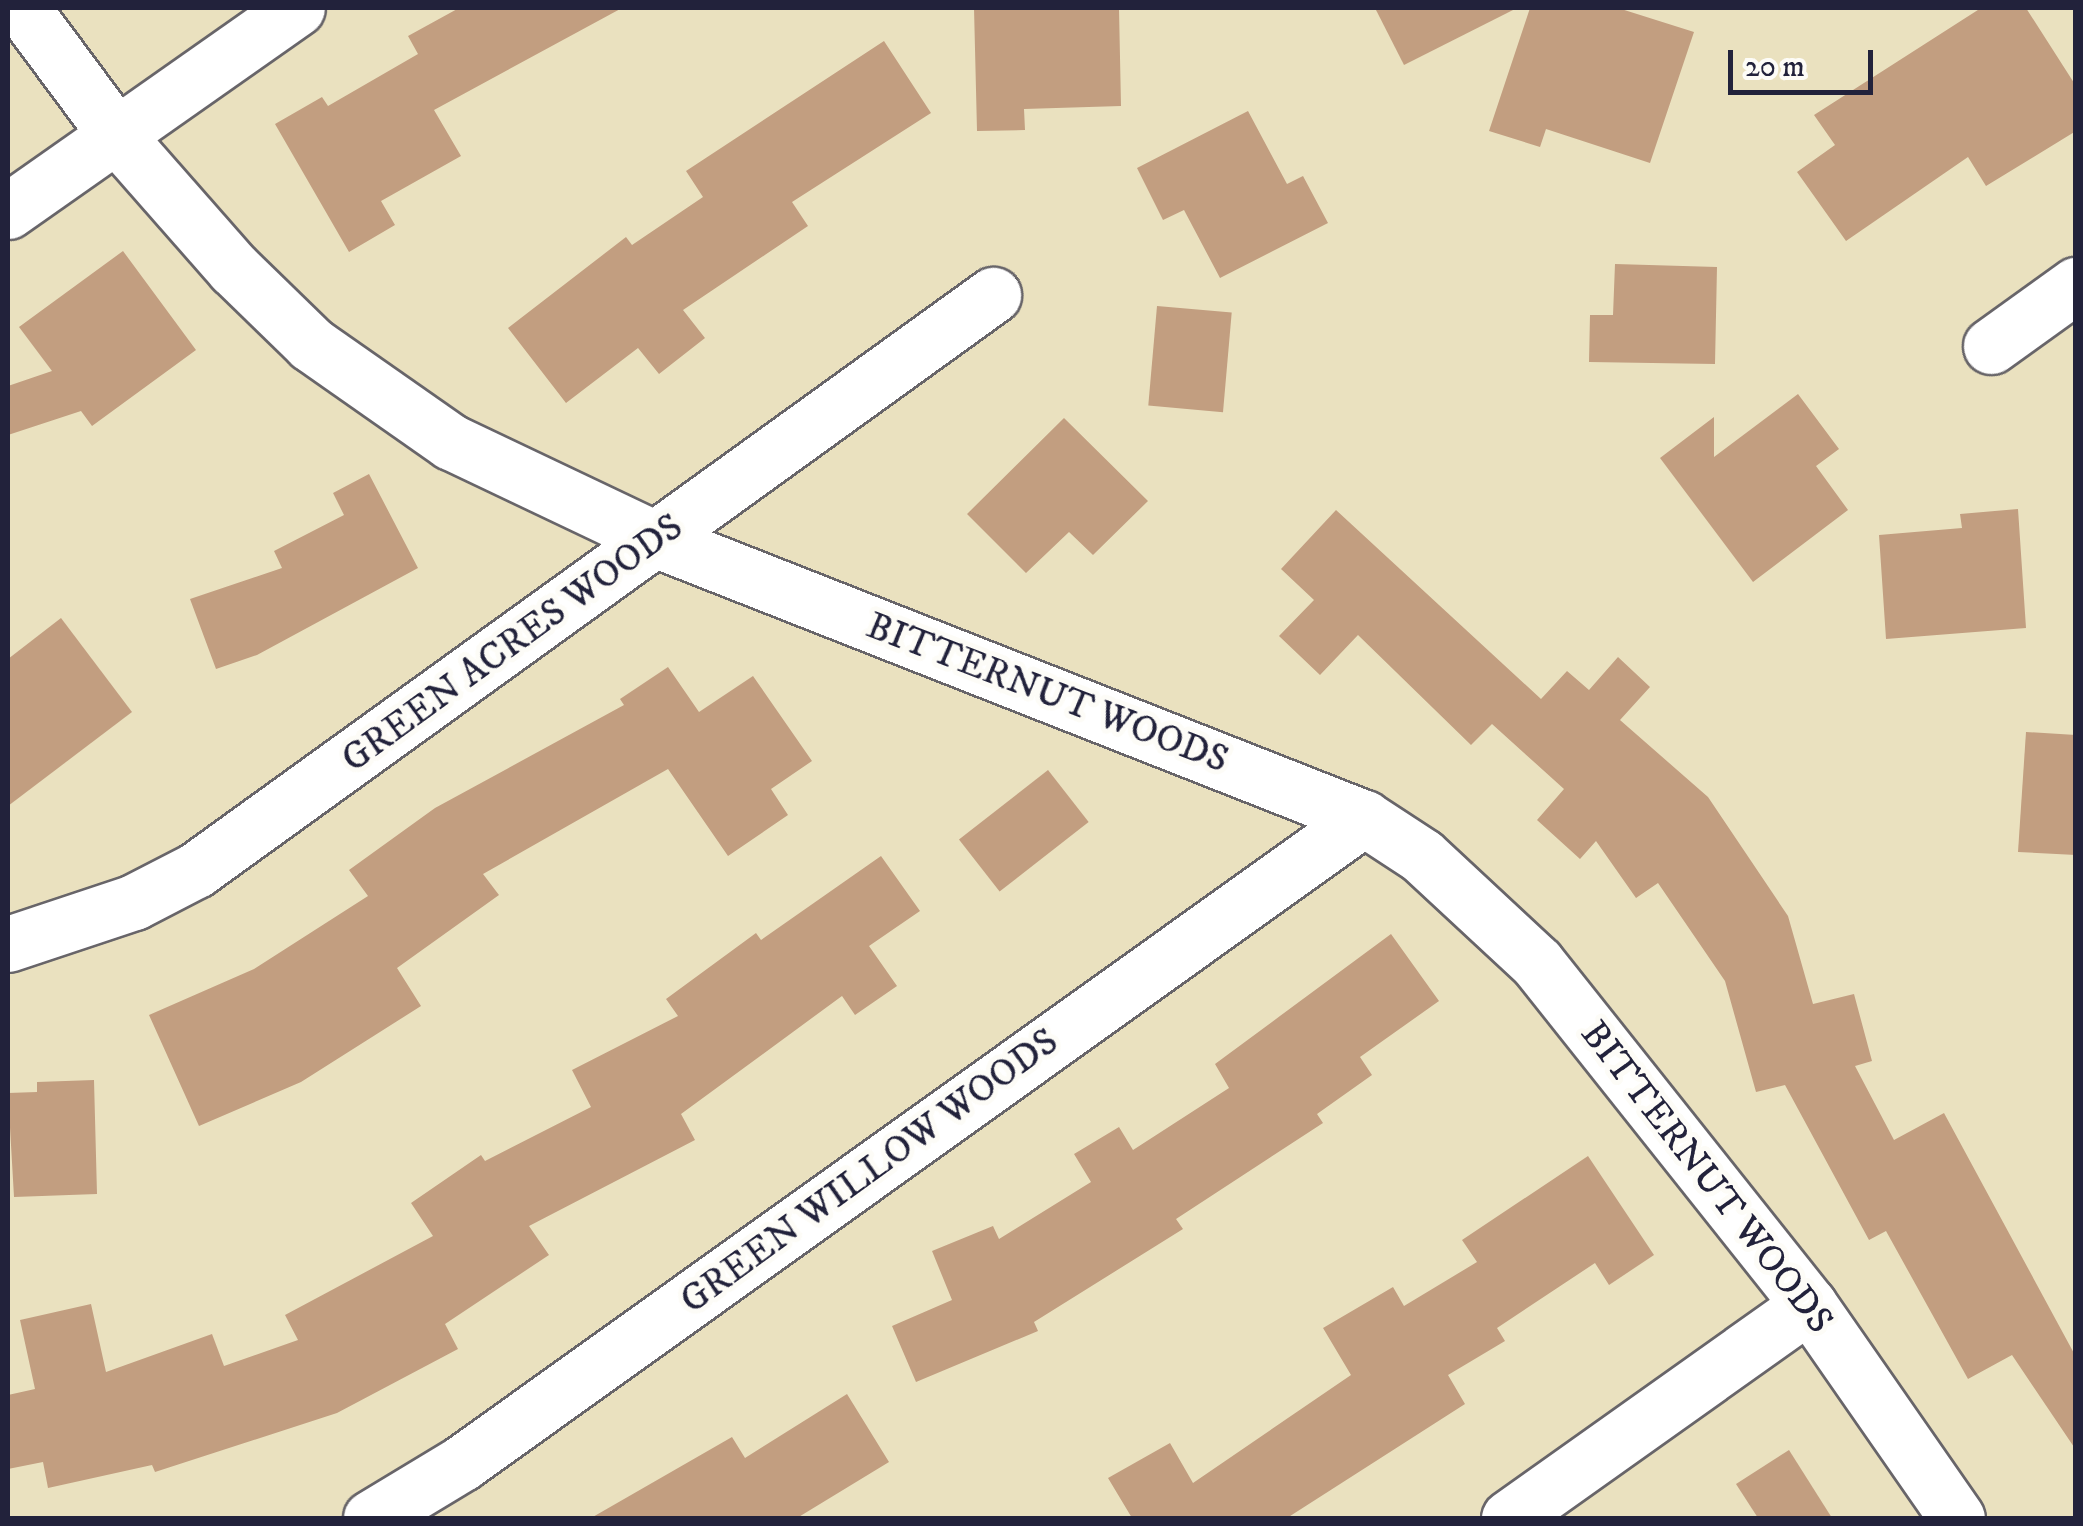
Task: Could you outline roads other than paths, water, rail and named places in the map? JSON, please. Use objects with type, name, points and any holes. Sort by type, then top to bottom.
[{"type":"street","name":"BITTERNUT WOODS","points":[[22,8],[117,136],[234,269],[311,344],[451,442],[657,540],[1364,818],[1437,869],[1537,963],[1808,1305],[1957,1518]]},
{"type":"street","points":[[8,211],[297,8]]},
{"type":"street","points":[[1990,346],[2076,285]]},
{"type":"street","name":"GREEN ACRES WOODS","points":[[8,944],[118,908],[196,870],[993,295]]},
{"type":"street","name":"GREEN WILLOW WOODS","points":[[371,1518],[462,1463],[1364,818]]},
{"type":"street","points":[[1509,1518],[1808,1305]]}]
